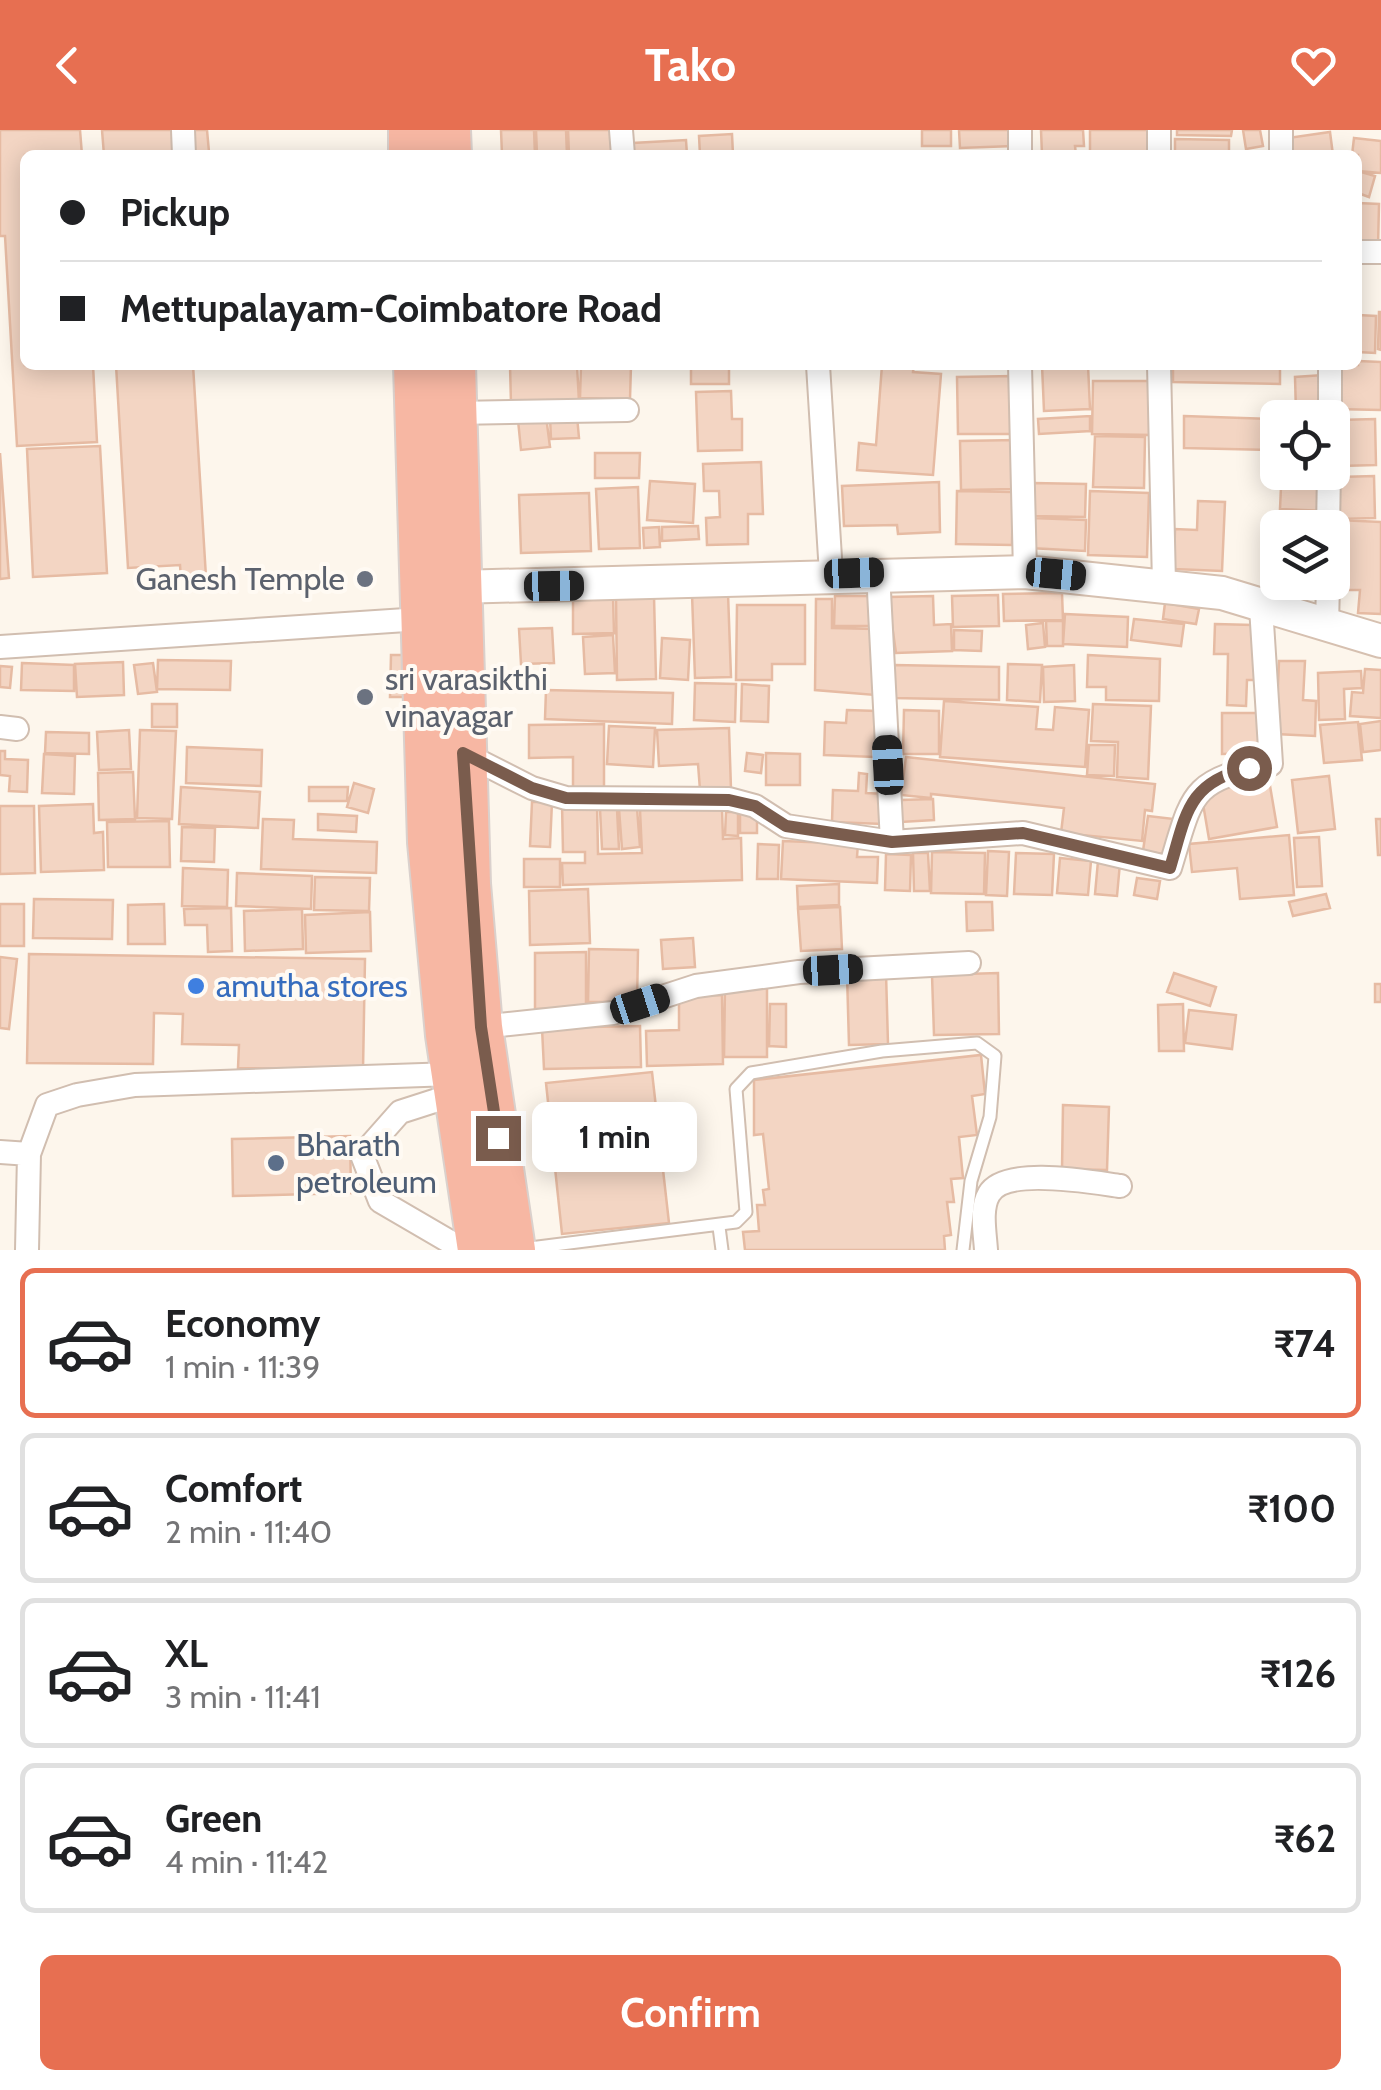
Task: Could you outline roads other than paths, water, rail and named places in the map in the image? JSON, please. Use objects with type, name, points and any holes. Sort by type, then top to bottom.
[{"type":"highway","points":[[415,370],[429,842],[454,1084],[479,1250]]},
{"type":"highway","points":[[454,370],[463,753],[481,1027],[514,1250]]},
{"type":"street","points":[[818,370],[831,574]]},
{"type":"street","points":[[1020,370],[1024,572]]},
{"type":"street","points":[[1158,370],[1164,584]]},
{"type":"street","points":[[1330,370],[1330,400]]},
{"type":"street","points":[[455,413],[626,410]]},
{"type":"street","points":[[878,572],[892,842]]},
{"type":"street","points":[[457,587],[878,572],[1024,572],[1164,584],[1222,594],[1381,641]]},
{"type":"street","points":[[1327,626],[1328,600]]},
{"type":"street","points":[[463,753],[532,788],[566,798],[729,800],[755,806],[786,826],[892,842],[1023,833],[1170,868],[1191,799],[1227,773],[1271,764],[1261,607]]},
{"type":"street","points":[[0,647],[421,618]]},
{"type":"street","points":[[481,1027],[613,1013],[696,986],[799,972],[968,963]]},
{"type":"street","points":[[27,1250],[29,1154],[48,1106],[77,1095],[135,1085],[454,1084]]},
{"type":"street","points":[[454,1084],[400,1112],[362,1155],[380,1201],[464,1250]]},
{"type":"street","points":[[0,1152],[29,1154]]},
{"type":"street","points":[[986,1250],[985,1206],[990,1191],[1008,1178],[1120,1186]]},
{"type":"lane","points":[[514,1250],[736,1222],[746,1212],[736,1089],[744,1076],[882,1050],[977,1043],[995,1056],[990,1117],[971,1181],[963,1250]]},
{"type":"lane","points":[[718,1227],[722,1250]]},
{"type":"place","name":"Ganesh Temple","points":[[365,579]]},
{"type":"place","name":"sri varasikthi vinayagar","points":[[365,697]]},
{"type":"place","name":"amutha stores","points":[[196,986]]},
{"type":"place","name":"Bharath petroleum","points":[[276,1163]]}]
